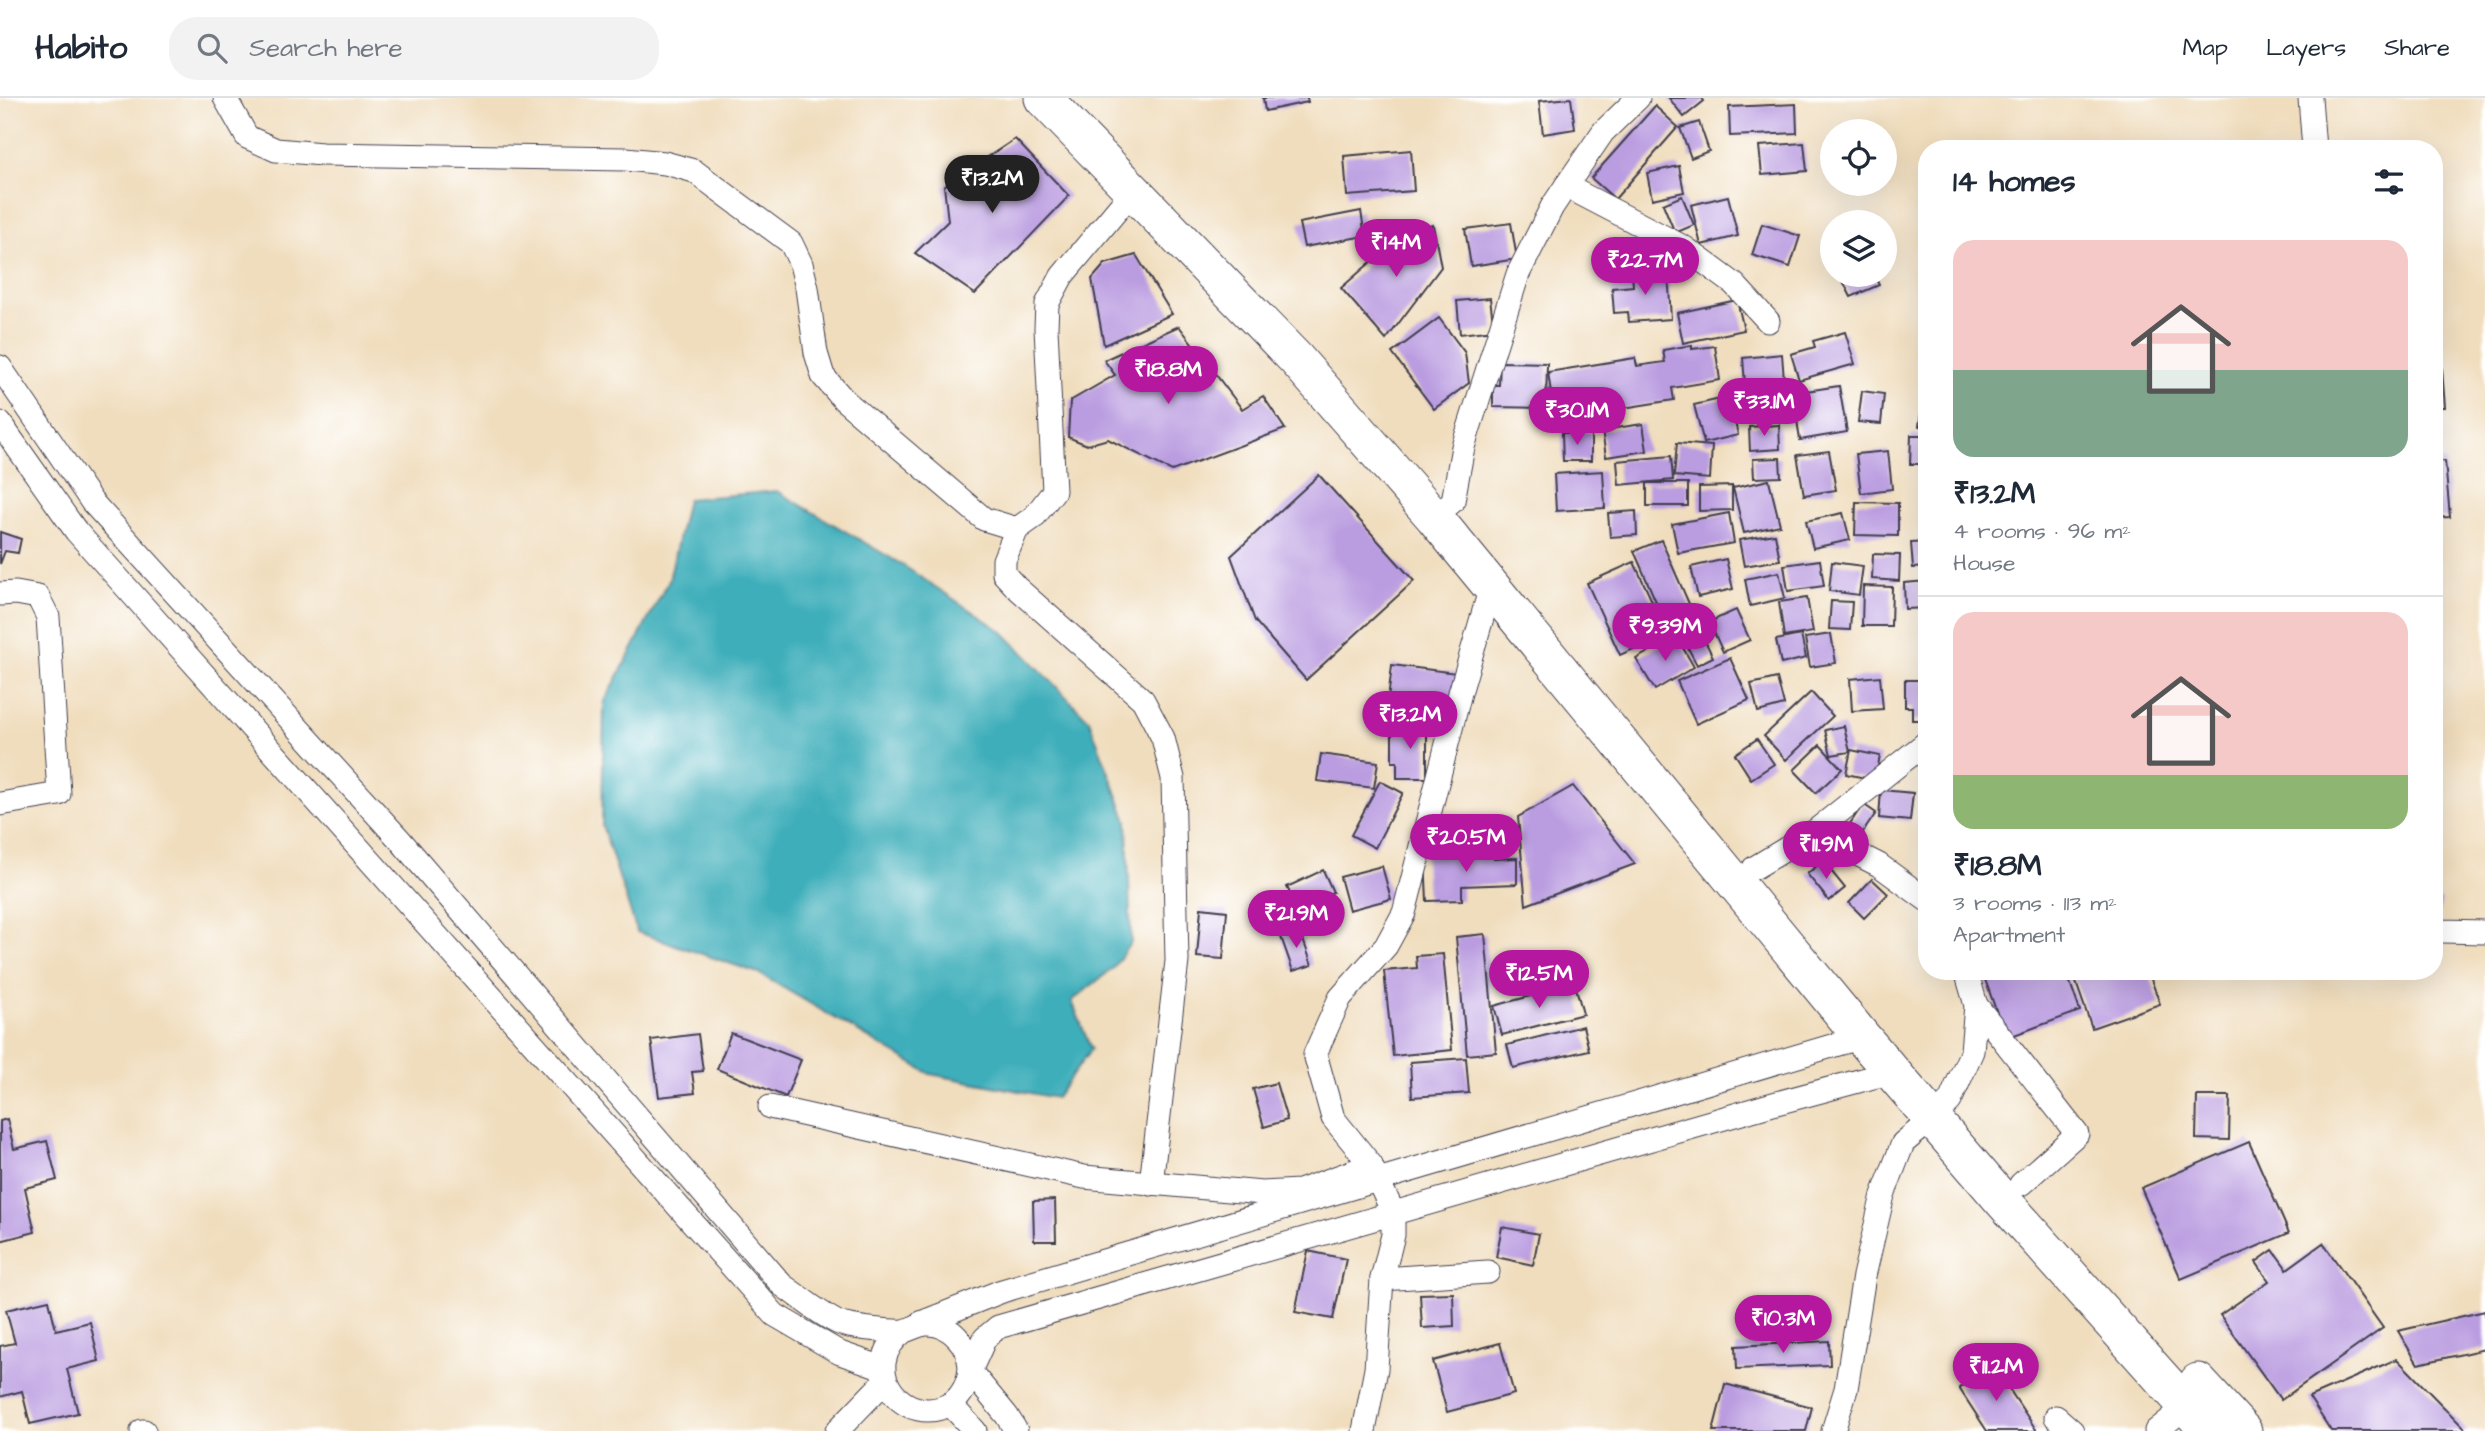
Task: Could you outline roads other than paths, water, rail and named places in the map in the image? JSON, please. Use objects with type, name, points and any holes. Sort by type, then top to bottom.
[{"type":"highway","points":[[1043,98],[1443,509],[1491,587],[1582,678],[1754,868],[1941,1110],[2002,1200],[2198,1418]]},
{"type":"highway","points":[[1077,98],[1315,342],[1443,509],[1582,678],[1892,1072],[1941,1110],[2021,1184],[2243,1431]]},
{"type":"street","points":[[225,98],[247,137],[276,150],[322,154],[626,159],[665,163],[694,172],[790,243],[801,264],[807,288],[816,353],[823,376],[844,400],[984,519],[1017,529]]},
{"type":"street","points":[[1443,509],[1518,274],[1552,207],[1566,186],[1603,132],[1638,98]]},
{"type":"street","points":[[2310,98],[2313,140]]},
{"type":"street","points":[[1566,186],[1685,248],[1734,284],[1768,321]]},
{"type":"street","points":[[1132,192],[1062,276],[1047,304],[1054,491],[1034,517],[1017,529],[1004,560],[1004,574],[1143,701],[1163,738],[1173,778],[1177,961],[1151,1184]]},
{"type":"street","points":[[0,368],[92,502],[400,840],[782,1285],[842,1325],[909,1328],[929,1324],[943,1327],[964,1345],[969,1357],[970,1371],[1016,1431]]},
{"type":"street","points":[[0,423],[76,531],[775,1315],[884,1375]]},
{"type":"street","points":[[1364,1431],[1376,1369],[1382,1279],[1393,1235],[1393,1212],[1374,1173],[1333,1118],[1315,1054],[1340,998],[1386,946],[1404,913],[1460,693],[1491,587]]},
{"type":"street","points":[[0,594],[16,593],[38,597],[48,617],[59,794],[0,804]]},
{"type":"street","points":[[1754,868],[1814,832],[1918,749]]},
{"type":"street","points":[[1814,832],[1879,865],[1918,893]]},
{"type":"street","points":[[2443,931],[2485,932]]},
{"type":"street","points":[[1969,980],[1976,1004],[2077,1133],[2021,1184]]},
{"type":"street","points":[[1833,1431],[1846,1389],[1864,1276],[1883,1195],[1903,1143],[1941,1110],[1972,1052],[1976,1004]]},
{"type":"street","points":[[1862,1037],[1374,1173],[1002,1291],[909,1328],[888,1347],[884,1375],[891,1393],[901,1402],[925,1411],[938,1409],[950,1404],[960,1395],[985,1338],[998,1327],[1393,1212],[1892,1072]]},
{"type":"street","points":[[770,1107],[1084,1177],[1262,1193],[1299,1191],[1374,1173]]},
{"type":"street","points":[[1382,1279],[1488,1272]]},
{"type":"street","points":[[837,1431],[884,1375]]},
{"type":"street","points":[[950,1404],[975,1431]]},
{"type":"street","points":[[2156,1431],[2198,1418]]},
{"type":"water","points":[[777,491],[901,564],[1003,632],[1089,720],[1127,821],[1131,942],[1113,968],[1072,1001],[1091,1049],[1056,1098],[930,1074],[758,973],[637,932],[602,825],[604,703],[669,580],[687,499]]}]
